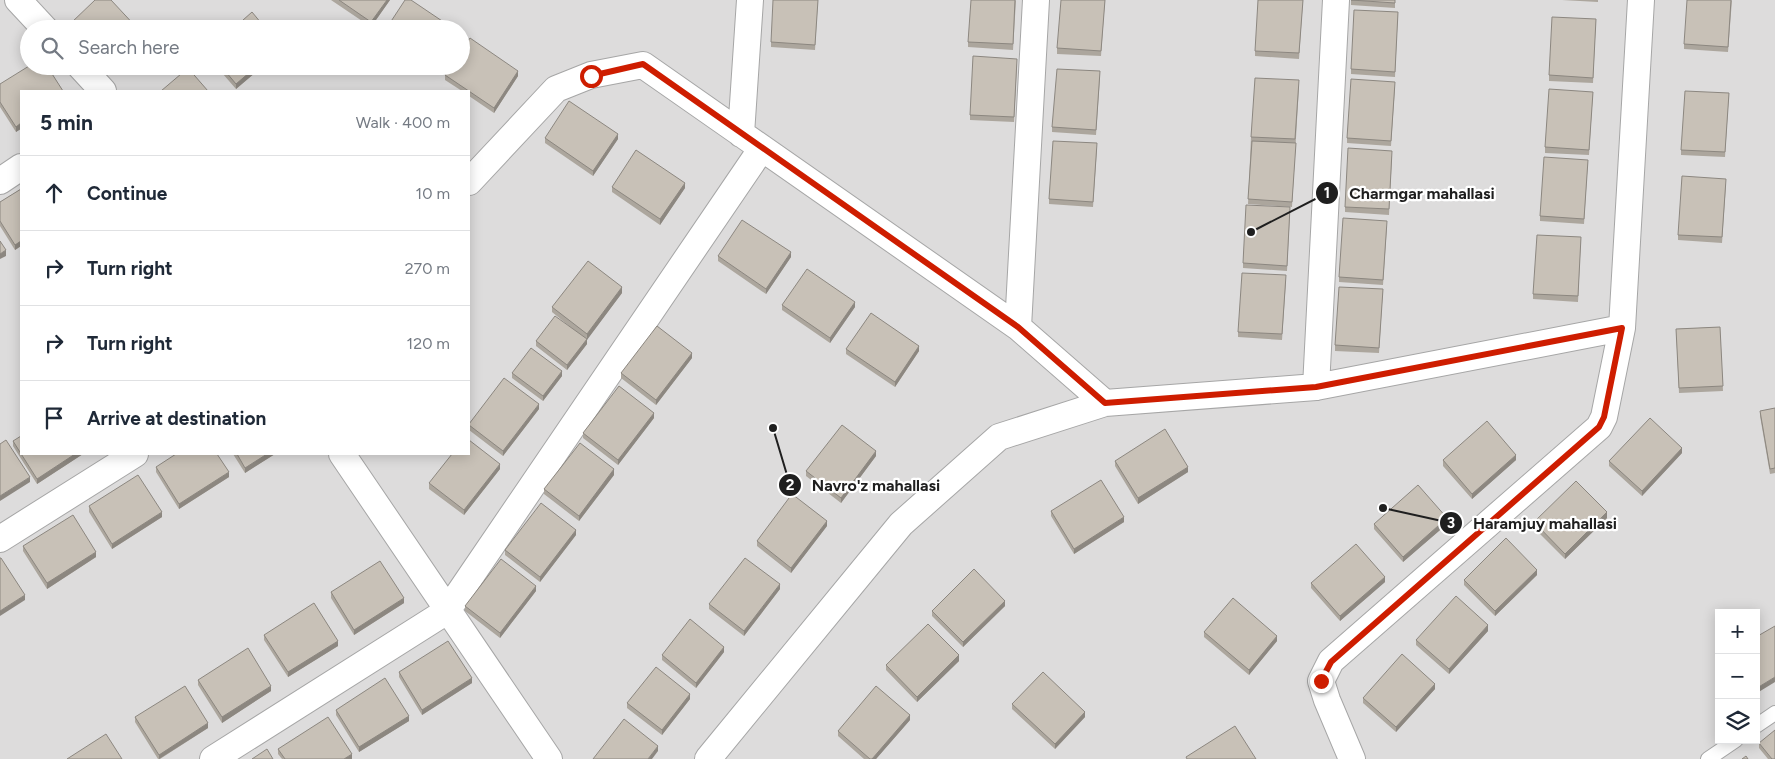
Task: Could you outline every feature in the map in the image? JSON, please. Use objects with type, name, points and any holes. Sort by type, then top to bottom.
[{"type":"street","points":[[18,0],[37,20]]},
{"type":"street","points":[[213,759],[447,610],[752,141],[750,0]]},
{"type":"street","points":[[1018,327],[1036,0]]},
{"type":"street","points":[[1316,387],[1336,0]]},
{"type":"street","points":[[1352,759],[1321,681],[1331,662],[1599,427],[1604,417],[1622,328],[1641,0]]},
{"type":"street","points":[[470,181],[556,89],[591,76],[643,64],[1018,327],[1105,403]]},
{"type":"street","points":[[88,75],[102,90]]},
{"type":"street","points":[[0,181],[20,168]]},
{"type":"street","points":[[708,759],[901,524],[999,437],[1105,403],[1316,387],[1622,328]]},
{"type":"street","points":[[0,538],[134,455]]},
{"type":"street","points":[[343,455],[549,759]]},
{"type":"lane","points":[[1760,723],[1775,713]]},
{"type":"lane","points":[[1708,759],[1730,744]]},
{"type":"shaded area","points":[[0,0],[1775,0],[1775,759],[0,759]]},
{"type":"building","points":[[95,0],[111,0],[130,20],[74,20]]},
{"type":"building","points":[[339,0],[387,0],[372,20],[368,20]]},
{"type":"building","points":[[405,0],[411,0],[441,20],[392,20]]},
{"type":"building","points":[[773,0],[818,0],[815,45],[771,42]]},
{"type":"building","points":[[971,0],[1015,0],[1013,44],[968,42]]},
{"type":"building","points":[[1061,0],[1105,0],[1101,51],[1057,48]]},
{"type":"building","points":[[1258,0],[1303,0],[1299,53],[1255,51]]},
{"type":"building","points":[[1351,0],[1395,0],[1395,3]]},
{"type":"building","points":[[1687,0],[1731,0],[1728,47],[1684,44]]},
{"type":"building","points":[[1354,10],[1398,12],[1395,72],[1351,69]]},
{"type":"building","points":[[252,12],[259,20],[243,20]]},
{"type":"building","points":[[1552,17],[1596,19],[1593,78],[1549,75]]},
{"type":"building","points":[[470,38],[518,71],[494,108],[470,90],[445,75],[470,75]]},
{"type":"building","points":[[973,56],[1017,59],[1014,117],[970,115]]},
{"type":"building","points":[[1057,69],[1100,71],[1096,130],[1052,127]]},
{"type":"building","points":[[20,72],[20,75],[53,75],[62,90],[20,90],[20,124],[16,127],[0,102],[0,84]]},
{"type":"building","points":[[180,75],[194,75],[207,90],[162,90]]},
{"type":"building","points":[[228,75],[246,75],[236,84]]},
{"type":"building","points":[[1255,78],[1299,80],[1295,139],[1251,137]]},
{"type":"building","points":[[1351,79],[1395,82],[1391,141],[1347,138]]},
{"type":"building","points":[[1549,89],[1593,92],[1589,150],[1545,147]]},
{"type":"building","points":[[1685,91],[1729,93],[1725,152],[1681,150]]},
{"type":"building","points":[[569,101],[618,134],[593,171],[545,138]]},
{"type":"building","points":[[1053,141],[1097,143],[1093,202],[1049,199]]},
{"type":"building","points":[[1252,141],[1296,143],[1292,202],[1248,199]]},
{"type":"building","points":[[1348,148],[1392,151],[1389,209],[1345,207]]},
{"type":"building","points":[[636,150],[685,183],[660,219],[612,187]]},
{"type":"building","points":[[1544,157],[1588,160],[1584,219],[1540,216]]},
{"type":"building","points":[[1682,176],[1726,179],[1722,237],[1678,235]]},
{"type":"building","points":[[20,190],[20,242],[15,245],[0,221],[0,202]]},
{"type":"building","points":[[1246,205],[1290,207],[1287,266],[1243,263]]},
{"type":"building","points":[[1343,218],[1387,221],[1383,280],[1339,277]]},
{"type":"building","points":[[742,220],[791,252],[766,289],[718,256]]},
{"type":"building","points":[[1537,235],[1581,237],[1578,296],[1533,294]]},
{"type":"building","points":[[0,241],[6,250],[0,254]]},
{"type":"building","points":[[588,261],[622,287],[587,334],[552,307]]},
{"type":"building","points":[[807,269],[855,302],[830,338],[782,305]]},
{"type":"building","points":[[1242,273],[1286,275],[1282,334],[1238,332]]},
{"type":"building","points":[[1339,287],[1383,289],[1379,348],[1335,345]]},
{"type":"building","points":[[871,313],[919,346],[895,382],[846,349]]},
{"type":"building","points":[[555,316],[587,339],[567,365],[536,341]]},
{"type":"building","points":[[657,326],[692,353],[656,400],[621,373]]},
{"type":"building","points":[[1720,327],[1723,386],[1679,388],[1676,329]]},
{"type":"building","points":[[531,348],[562,371],[543,396],[512,373]]},
{"type":"building","points":[[504,378],[539,404],[503,451],[470,426],[470,423]]},
{"type":"building","points":[[619,386],[654,413],[618,460],[583,433]]},
{"type":"building","points":[[1775,408],[1775,468],[1770,469],[1760,411]]},
{"type":"building","points":[[1650,418],[1682,448],[1642,491],[1609,461]]},
{"type":"building","points":[[1487,421],[1516,455],[1472,494],[1443,460]]},
{"type":"building","points":[[842,425],[876,451],[841,498],[806,471]]},
{"type":"building","points":[[1165,429],[1188,467],[1138,498],[1115,461]]},
{"type":"building","points":[[20,437],[20,452],[13,441]]},
{"type":"building","points":[[6,440],[30,477],[0,496],[0,444]]},
{"type":"building","points":[[470,441],[500,464],[464,510],[429,483],[451,455],[470,455]]},
{"type":"building","points":[[580,443],[614,469],[579,516],[544,489]]},
{"type":"building","points":[[22,455],[73,455],[37,479]]},
{"type":"building","points":[[174,455],[218,455],[229,472],[179,504],[156,467]]},
{"type":"building","points":[[238,455],[265,455],[245,468]]},
{"type":"building","points":[[138,475],[162,512],[112,544],[89,506]]},
{"type":"building","points":[[1101,480],[1124,517],[1074,549],[1051,511]]},
{"type":"building","points":[[1576,481],[1607,512],[1565,554],[1534,522]]},
{"type":"building","points":[[1418,485],[1447,518],[1403,557],[1374,524]]},
{"type":"building","points":[[792,494],[827,521],[791,568],[757,541]]},
{"type":"building","points":[[541,503],[576,530],[540,577],[505,550]]},
{"type":"building","points":[[73,515],[96,552],[47,583],[23,546]]},
{"type":"building","points":[[1506,538],[1537,570],[1495,611],[1464,580]]},
{"type":"building","points":[[1356,544],[1385,577],[1340,616],[1311,583]]},
{"type":"building","points":[[0,558],[25,595],[0,611]]},
{"type":"building","points":[[745,558],[780,584],[744,631],[709,604]]},
{"type":"building","points":[[501,559],[536,586],[500,633],[465,606]]},
{"type":"building","points":[[380,561],[404,598],[354,630],[331,592]]},
{"type":"building","points":[[974,569],[1005,601],[963,642],[932,611]]},
{"type":"building","points":[[1456,596],[1488,625],[1449,669],[1416,640]]},
{"type":"building","points":[[1233,598],[1277,636],[1249,670],[1204,632]]},
{"type":"building","points":[[314,603],[338,641],[288,672],[264,635]]},
{"type":"building","points":[[690,619],[724,647],[696,683],[662,655]]},
{"type":"building","points":[[928,624],[959,655],[917,697],[886,665]]},
{"type":"building","points":[[1775,626],[1775,677],[1760,686],[1760,654],[1760,635]]},
{"type":"building","points":[[448,641],[472,678],[422,710],[399,672]]},
{"type":"building","points":[[248,648],[271,686],[222,717],[198,680]]},
{"type":"building","points":[[1402,654],[1435,684],[1396,727],[1363,698]]},
{"type":"building","points":[[656,667],[690,694],[662,730],[627,703]]},
{"type":"building","points":[[1043,672],[1085,712],[1055,744],[1012,704]]},
{"type":"building","points":[[385,678],[409,716],[359,747],[336,710]]},
{"type":"building","points":[[185,686],[208,723],[159,755],[135,717]]},
{"type":"building","points":[[876,686],[910,715],[870,759],[838,731]]},
{"type":"building","points":[[328,717],[352,754],[344,759],[285,759],[278,749]]},
{"type":"building","points":[[624,719],[658,746],[648,759],[593,759]]},
{"type":"building","points":[[1235,726],[1256,759],[1187,759],[1186,757]]},
{"type":"building","points":[[1775,730],[1775,759],[1772,759],[1760,742]]},
{"type":"building","points":[[106,734],[122,759],[67,759]]},
{"type":"building","points":[[267,749],[273,759],[252,759]]},
{"type":"place","name":"Charmgar mahallasi","points":[[1251,232]]},
{"type":"place","name":"Navro'z mahallasi","points":[[773,428]]},
{"type":"place","name":"Haramjuy mahallasi","points":[[1383,508]]},
{"type":"route","points":[[591,76],[643,64],[1018,327],[1105,403],[1316,387],[1622,328],[1604,417],[1599,427],[1331,662],[1321,681]]}]
